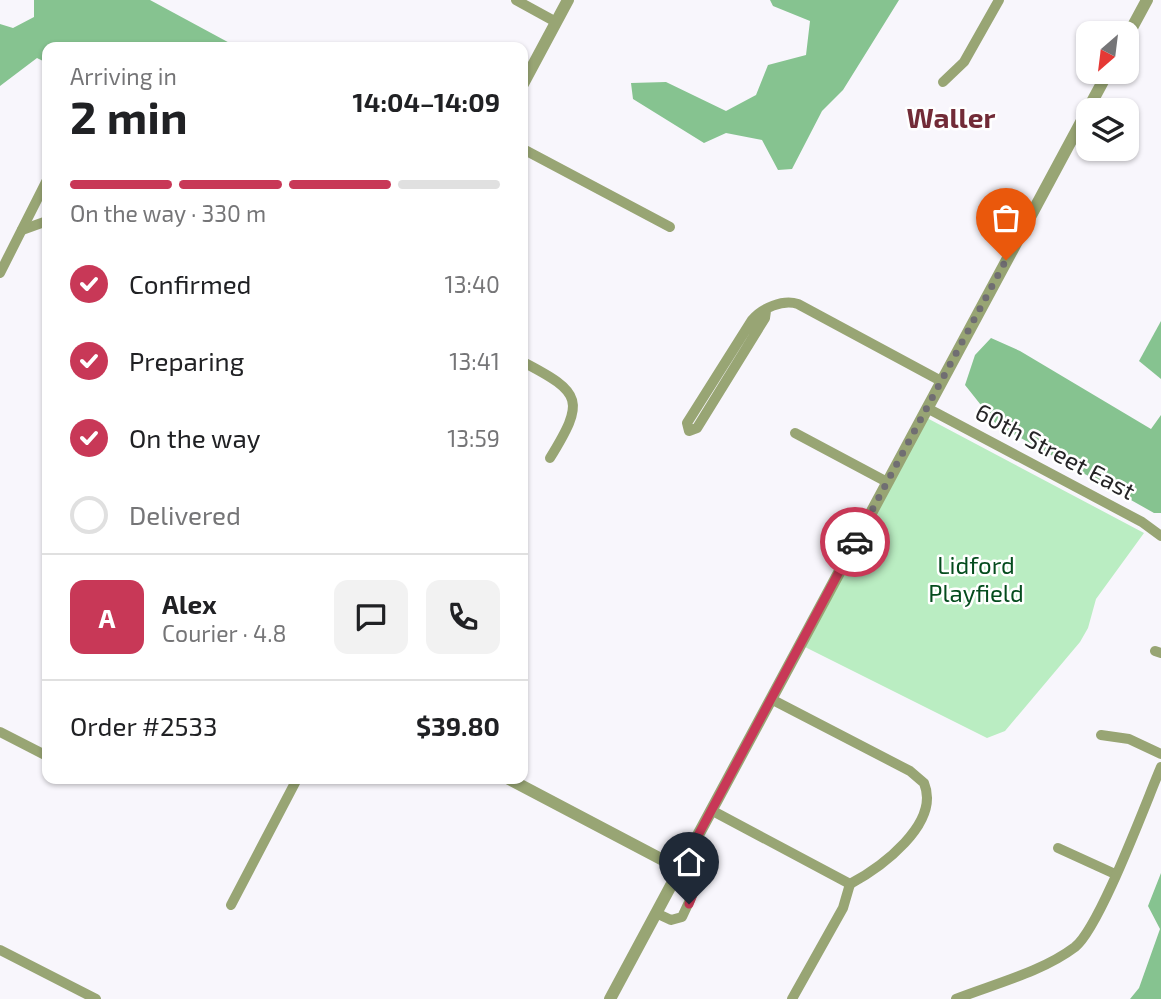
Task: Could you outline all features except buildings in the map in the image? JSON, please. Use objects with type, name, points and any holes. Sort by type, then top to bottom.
[{"type":"street","points":[[516,0],[556,22]]},
{"type":"street","points":[[528,75],[568,0]]},
{"type":"street","points":[[943,82],[964,62],[999,0]]},
{"type":"street","points":[[1136,21],[1147,0]]},
{"type":"street","points":[[610,999],[1102,84]]},
{"type":"street","points":[[528,152],[670,227]]},
{"type":"street","points":[[0,273],[42,190]]},
{"type":"street","points":[[22,230],[42,223]]},
{"type":"street","points":[[766,311],[765,318],[697,428],[689,431],[687,423],[747,328],[761,311],[784,302],[798,304],[941,381]]},
{"type":"street","points":[[528,365],[557,380],[570,393],[572,420],[550,458]]},
{"type":"street","name":"60th Street East","points":[[927,408],[1142,522],[1161,536]]},
{"type":"street","points":[[795,433],[887,482]]},
{"type":"street","points":[[771,699],[910,771],[921,778],[927,789],[925,806],[906,841],[876,870],[850,884],[843,908],[792,999]]},
{"type":"street","points":[[0,732],[42,753]]},
{"type":"street","points":[[1101,735],[1129,739],[1161,754]]},
{"type":"street","points":[[956,999],[1073,948],[1088,931],[1161,766]]},
{"type":"street","points":[[231,905],[294,784]]},
{"type":"street","points":[[518,784],[680,869],[697,884],[682,917],[671,920],[656,913]]},
{"type":"street","points":[[711,810],[850,884]]},
{"type":"street","points":[[1058,848],[1115,874]]},
{"type":"street","points":[[0,950],[96,999]]},
{"type":"green space","points":[[34,0],[150,0],[228,42],[42,42],[42,60],[37,58],[0,86],[0,24],[13,28],[34,17]]},
{"type":"green space","points":[[770,0],[899,0],[843,90],[822,111],[792,169],[778,170],[762,140],[726,133],[704,143],[633,99],[631,83],[666,82],[726,111],[756,95],[768,65],[806,55],[810,21],[773,6]]},
{"type":"green space","points":[[1161,321],[1161,379],[1139,361]]},
{"type":"green space","points":[[991,338],[1020,351],[1151,429],[1161,415],[1161,513],[1154,513],[996,424],[965,385],[975,355]]},
{"type":"green space","name":"Lidford Playfield","points":[[927,418],[1144,533],[1096,599],[1088,628],[1080,642],[1005,731],[987,738],[805,647]]},
{"type":"green space","points":[[1161,873],[1161,999],[1130,999],[1139,988],[1160,929],[1148,906]]},
{"type":"way so far","points":[[855,542],[1006,260]]},
{"type":"district","name":"Waller","points":[[951,118]]},
{"type":"route","points":[[689,904],[698,888],[697,884],[680,869],[855,542]]}]
